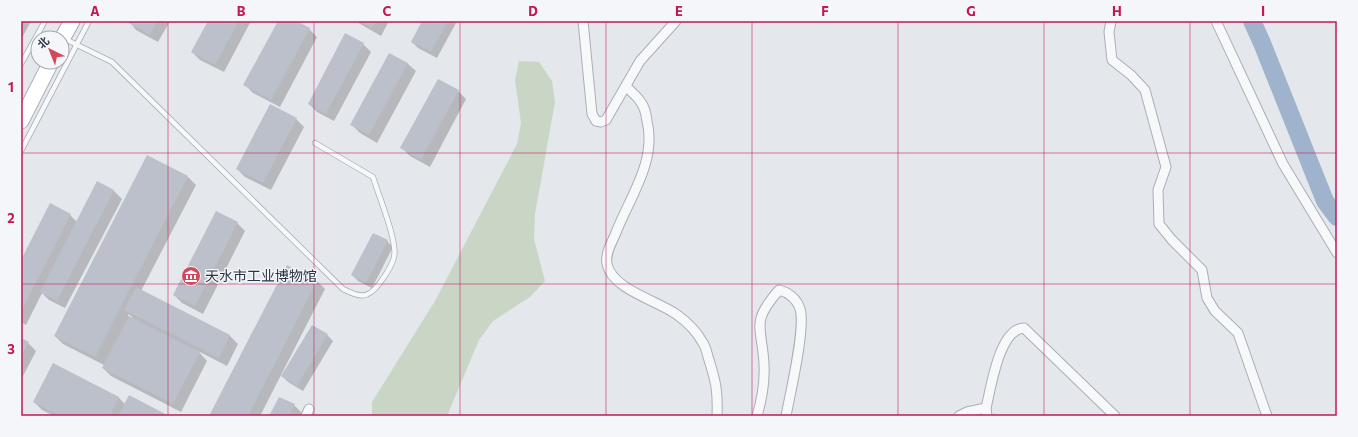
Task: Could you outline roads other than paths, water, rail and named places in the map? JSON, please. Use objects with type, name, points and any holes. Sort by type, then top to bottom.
[{"type":"main road","points":[[21,103],[38,70]]},
{"type":"main road","points":[[21,120],[46,70]]},
{"type":"street","points":[[583,21],[592,114],[594,119],[602,122],[606,120],[640,61],[676,21]]},
{"type":"street","points":[[1112,21],[1109,32],[1112,60],[1131,75],[1145,90],[1166,167],[1158,190],[1159,224],[1172,240],[1202,270],[1207,298],[1215,311],[1238,333],[1267,416]]},
{"type":"street","points":[[1216,21],[1284,164],[1337,253]]},
{"type":"street","points":[[626,86],[640,101],[645,110],[649,129],[650,147],[640,180],[622,215],[608,253],[608,268],[614,279],[623,286],[648,298],[676,315],[704,344],[717,386],[717,416]]},
{"type":"street","points":[[757,416],[762,398],[764,371],[759,324],[768,302],[779,290],[787,292],[798,304],[801,311],[802,328],[786,416]]},
{"type":"street","points":[[959,416],[967,412],[986,412],[1003,347],[1011,333],[1017,328],[1024,328],[1115,416]]},
{"type":"lane","points":[[21,64],[45,21]]},
{"type":"lane","points":[[70,36],[90,21]]},
{"type":"lane","points":[[70,43],[112,62],[343,289],[358,297],[369,294],[378,286],[388,271],[395,256],[393,240],[373,177],[315,143]]},
{"type":"lane","points":[[21,151],[52,70]]},
{"type":"waterway","points":[[1252,21],[1325,201],[1337,217]]},
{"type":"place","name":"天水市工业博物馆","points":[[191,276]]}]
